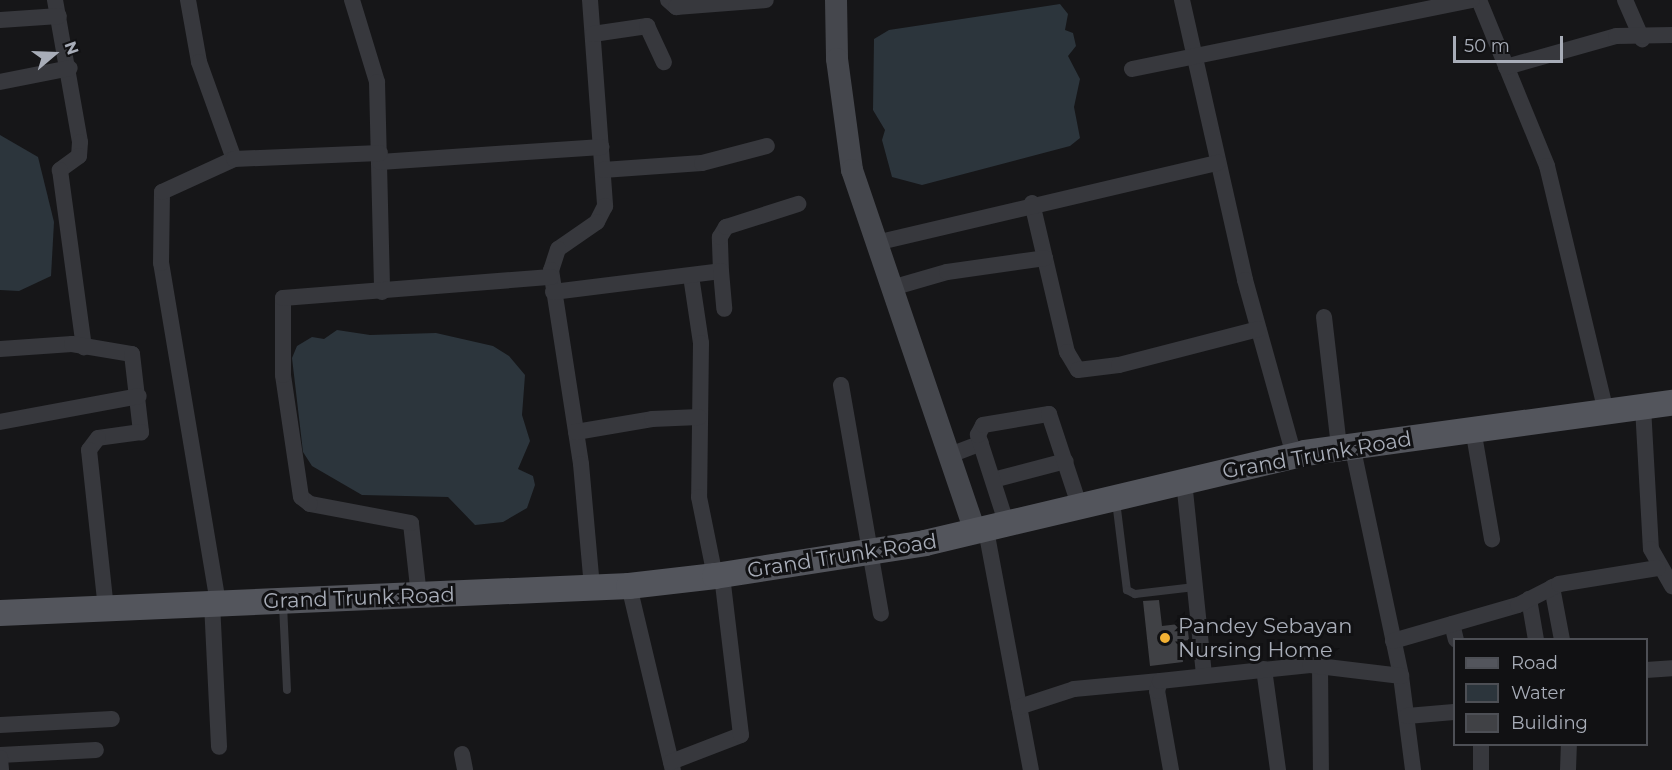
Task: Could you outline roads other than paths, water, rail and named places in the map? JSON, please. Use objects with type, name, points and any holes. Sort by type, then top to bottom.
[{"type":"main road","name":"Grand Trunk Road","points":[[0,613],[592,588],[718,576],[873,553],[975,532],[1294,455],[1346,446],[1672,403]]},
{"type":"street","points":[[188,0],[200,62],[234,159]]},
{"type":"street","points":[[352,0],[377,82],[382,292]]},
{"type":"street","points":[[590,0],[603,170],[603,216],[558,249],[552,284],[576,432],[592,588]]},
{"type":"street","points":[[668,0],[676,7],[766,0]]},
{"type":"street","points":[[836,0],[837,59],[852,171],[880,242],[975,532],[1019,707],[1031,770]]},
{"type":"street","points":[[1182,0],[1258,329],[1294,455]]},
{"type":"street","points":[[1132,69],[1472,0]]},
{"type":"street","points":[[1479,0],[1561,212],[1606,412]]},
{"type":"street","points":[[1624,0],[1642,39]]},
{"type":"street","points":[[0,20],[57,8],[70,68],[80,150],[60,170],[84,346]]},
{"type":"street","points":[[593,34],[647,26],[664,62]]},
{"type":"street","points":[[1506,66],[1616,36],[1642,39],[1672,35]]},
{"type":"street","points":[[0,82],[70,68]]},
{"type":"street","points":[[603,170],[702,164],[767,146]]},
{"type":"street","points":[[219,747],[215,603],[161,262],[160,198],[165,188],[234,159],[380,157],[601,147]]},
{"type":"street","points":[[880,242],[1032,203],[1218,163]]},
{"type":"street","points":[[1032,203],[1067,352],[1078,370],[1119,365],[1258,329]]},
{"type":"street","points":[[724,309],[720,237],[726,227],[798,204]]},
{"type":"street","points":[[895,287],[947,272],[1045,258]]},
{"type":"street","points":[[419,596],[411,523],[310,504],[301,497],[287,408],[283,298],[691,276],[722,272]]},
{"type":"street","points":[[629,586],[672,766],[741,735],[718,576],[699,497],[701,343],[691,276]]},
{"type":"street","points":[[1324,317],[1346,446],[1401,676],[1413,770]]},
{"type":"street","points":[[0,349],[84,346],[132,354],[139,396],[141,432],[98,438],[89,450],[106,608]]},
{"type":"street","points":[[841,385],[873,553],[881,614]]},
{"type":"street","points":[[0,422],[139,396]]},
{"type":"street","points":[[1643,407],[1651,549],[1658,568],[1672,586]]},
{"type":"street","points":[[975,532],[993,480],[978,430],[983,425],[1046,413],[1066,461],[1080,508]]},
{"type":"street","points":[[576,432],[699,417]]},
{"type":"street","points":[[1473,429],[1492,539]]},
{"type":"street","points":[[950,455],[981,443]]},
{"type":"street","points":[[993,480],[1066,461]]},
{"type":"street","points":[[1184,481],[1204,675]]},
{"type":"street","points":[[1393,641],[1454,632],[1552,587],[1658,568]]},
{"type":"street","points":[[1552,587],[1562,638]]},
{"type":"street","points":[[1529,599],[1536,638]]},
{"type":"street","points":[[1019,707],[1074,689],[1264,669],[1320,665],[1401,676]]},
{"type":"street","points":[[1320,665],[1321,770]]},
{"type":"street","points":[[1648,670],[1672,668]]},
{"type":"street","points":[[1264,669],[1278,770]]},
{"type":"street","points":[[1160,681],[1157,691],[1171,770]]},
{"type":"street","points":[[1407,716],[1453,712]]},
{"type":"street","points":[[0,725],[112,718]]},
{"type":"street","points":[[1481,746],[1481,770]]},
{"type":"street","points":[[1568,770],[1569,746]]},
{"type":"street","points":[[1,770],[0,756],[96,750]]},
{"type":"lane","points":[[1115,499],[1126,590],[1135,594],[1196,587]]},
{"type":"lane","points":[[282,601],[287,690]]},
{"type":"water","points":[[1060,4],[1068,14],[1065,30],[1073,33],[1076,46],[1068,56],[1080,79],[1074,107],[1080,138],[1070,146],[922,185],[892,177],[882,140],[885,130],[873,110],[874,39],[889,30]]},
{"type":"water","points":[[0,135],[38,157],[54,222],[51,276],[19,291],[0,290]]},
{"type":"water","points":[[337,330],[370,335],[436,333],[493,346],[509,356],[525,375],[522,415],[530,441],[518,469],[533,476],[535,485],[527,508],[503,522],[475,525],[448,497],[362,495],[312,466],[303,452],[292,358],[297,346],[312,337],[324,339]]},
{"type":"place","name":"Pandey Sebayan Nursing Home","points":[[1165,638]]}]
